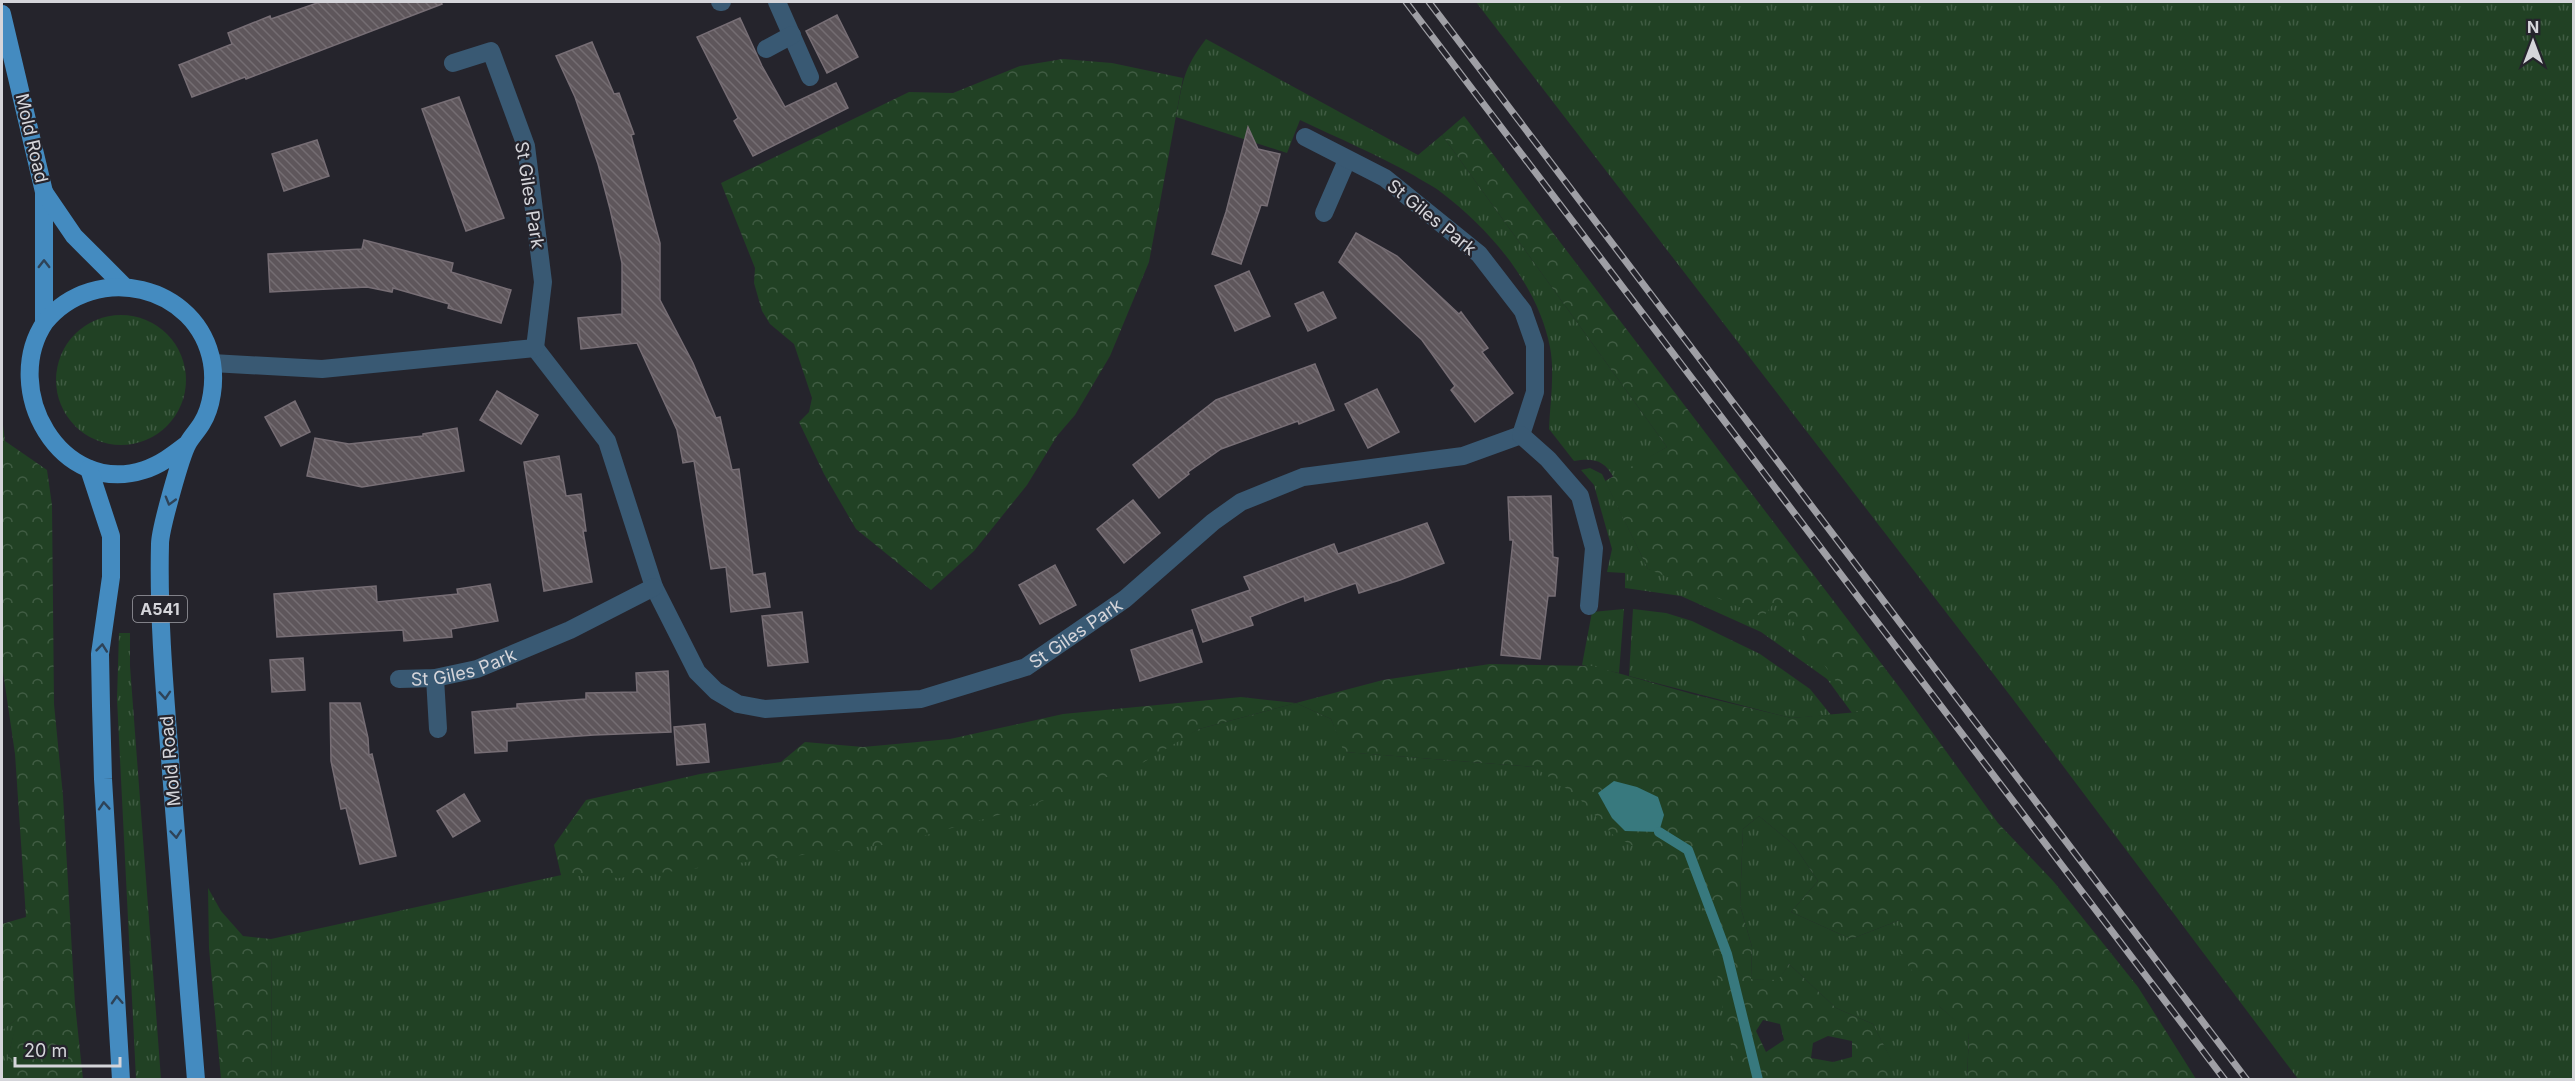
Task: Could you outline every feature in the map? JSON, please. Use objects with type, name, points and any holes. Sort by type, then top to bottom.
[{"type":"main road","name":"Mold Road","points":[[2,14],[44,192],[44,322]]},
{"type":"main road","name":"Mold Road","points":[[44,192],[74,236],[124,286]]},
{"type":"main road","points":[[124,286],[155,293],[181,309],[201,334],[212,363],[212,393],[204,421],[186,445],[166,461],[141,471],[115,473],[89,468],[63,455],[42,434],[29,407],[25,377],[28,358],[30,348],[44,322],[66,302],[85,293],[94,289],[124,286]]},
{"type":"main road","name":"Mold Road","points":[[186,445],[160,539],[160,607],[196,1080]]},
{"type":"main road","name":"A541","points":[[89,468],[111,536],[111,576],[100,654],[101,706],[103,779],[122,1080]]},
{"type":"street","points":[[777,2],[810,77]]},
{"type":"street","points":[[766,49],[792,35]]},
{"type":"street","name":"St Giles Park","points":[[453,63],[491,51],[526,146],[543,282],[535,348],[607,441],[654,587],[697,672],[716,691],[738,704],[765,709],[921,699],[1026,667],[1125,599],[1213,522],[1241,502],[1271,489],[1313,476],[1463,456],[1521,435],[1534,392],[1534,345],[1523,311],[1479,254],[1385,178],[1305,137]]},
{"type":"street","points":[[1324,213],[1347,160]]},
{"type":"street","points":[[212,363],[322,369],[535,348]]},
{"type":"street","points":[[1521,435],[1548,459],[1580,496],[1594,548],[1589,606]]},
{"type":"street","name":"St Giles Park","points":[[399,679],[435,678],[477,669],[570,630],[654,587]]},
{"type":"street","points":[[435,678],[438,729]]},
{"type":"green space","points":[[1476,2],[2573,2],[2573,1079],[2298,1079],[2012,698]]},
{"type":"green space","points":[[1206,39],[1418,155],[1442,135],[1667,447],[1614,478],[1606,467],[1598,462],[1574,461],[1549,429],[1552,378],[1550,347],[1535,302],[1510,261],[1495,242],[1478,224],[1436,188],[1387,161],[1300,120],[1287,153],[1176,117],[1188,67]]},
{"type":"green space","points":[[1063,59],[1112,63],[1183,78],[1149,262],[1110,356],[1075,415],[1057,436],[1027,485],[974,551],[931,590],[856,529],[824,474],[799,422],[809,412],[812,398],[794,344],[770,324],[762,311],[754,283],[755,268],[721,183],[909,92],[953,93],[1020,66]]},
{"type":"green space","points":[[1464,116],[1903,692],[1998,823],[2054,882],[2138,987],[2196,1079],[1967,1079],[1969,1033],[1940,1007],[1900,955],[1900,920],[1851,939],[1791,912],[1818,881],[1794,845],[1759,816],[1743,829],[1740,905],[1752,947],[1751,979],[1778,980],[1789,964],[1836,1008],[1873,1024],[1892,1061],[1891,1079],[1739,1079],[1724,1016],[1708,917],[1679,869],[1614,836],[1576,795],[1534,767],[1344,752],[1331,719],[1296,703],[1383,680],[1490,664],[1593,666],[1692,694],[1791,718],[1858,712],[1777,599],[1763,617],[1648,569],[1605,481],[1667,447],[1442,135]],"holes":[[[1763,1020],[1780,1024],[1784,1040],[1766,1052],[1756,1031]],[[1828,1036],[1852,1041],[1852,1057],[1833,1062],[1811,1058],[1813,1043]]]},
{"type":"green space","points":[[121,315],[146,320],[167,334],[181,355],[186,380],[181,405],[167,426],[146,440],[121,445],[96,440],[75,426],[61,405],[56,380],[61,355],[75,334],[96,320]]},
{"type":"green space","points":[[2,417],[5,441],[47,470],[52,505],[54,704],[63,796],[75,1004],[83,1079],[8,1079],[8,1057],[17,1019],[2,1030],[2,924],[26,917],[15,754],[2,665]]},
{"type":"green space","points":[[1590,468],[1602,474],[1648,569],[1777,598],[1859,712],[1852,713],[1827,679],[1761,632],[1681,596],[1625,588],[1625,573],[1607,572],[1612,549],[1594,485],[1581,470]]},
{"type":"green space","points":[[1624,609],[1619,673],[1582,665],[1592,612]]},
{"type":"green space","points":[[1633,609],[1666,613],[1692,621],[1760,654],[1810,689],[1831,715],[1791,718],[1629,676]]},
{"type":"green space","points":[[119,633],[130,633],[130,666],[161,1079],[136,1079],[117,699]]},
{"type":"green space","points":[[1241,697],[1296,703],[1199,729],[1139,765],[1023,808],[898,843],[619,878],[561,875],[554,845],[586,800],[700,774],[781,762],[805,742],[863,747],[950,739],[1063,714]]},
{"type":"green space","points":[[1296,703],[1331,719],[1345,752],[1534,767],[1672,807],[1727,954],[1758,1079],[272,1079],[271,939],[1180,739],[1199,729]]},
{"type":"green space","points":[[1759,816],[1794,845],[1818,881],[1791,912],[1851,939],[1900,920],[1940,1007],[1969,1032],[1967,1079],[1891,1079],[1891,1060],[1873,1024],[1836,1008],[1789,964],[1778,981],[1751,979],[1752,947],[1740,905],[1743,829]]},
{"type":"green space","points":[[208,888],[221,911],[243,936],[271,939],[272,1079],[221,1079],[209,948]]},
{"type":"green space","points":[[18,1018],[8,1057],[8,1079],[2,1079],[2,1030]]},
{"type":"water","points":[[1614,781],[1637,787],[1658,797],[1664,815],[1659,832],[1625,831],[1612,818],[1598,793]]},
{"type":"building","points":[[320,2],[441,2],[442,4],[246,79],[245,77],[192,97],[179,65],[232,44],[228,33],[270,16],[271,19]]},
{"type":"building","points":[[837,15],[858,57],[827,73],[806,31]]},
{"type":"building","points":[[740,18],[762,66],[785,107],[836,83],[848,108],[753,156],[734,121],[738,118],[697,37]]},
{"type":"building","points":[[592,42],[614,94],[619,93],[634,134],[631,135],[660,243],[660,300],[693,363],[716,418],[720,417],[732,470],[739,469],[753,575],[765,573],[770,607],[731,612],[726,567],[711,569],[694,461],[683,463],[677,430],[637,343],[581,349],[578,318],[622,314],[622,263],[610,209],[598,164],[575,97],[556,56]]},
{"type":"building","points":[[459,97],[504,218],[466,231],[422,109]]},
{"type":"building","points":[[1248,127],[1258,149],[1280,154],[1267,206],[1261,205],[1241,264],[1212,254],[1226,212]]},
{"type":"building","points":[[317,140],[329,176],[284,191],[272,154]]},
{"type":"building","points":[[1356,233],[1397,256],[1459,314],[1461,312],[1488,348],[1482,352],[1513,393],[1475,422],[1451,390],[1455,386],[1422,340],[1339,262]]},
{"type":"building","points":[[364,240],[453,263],[451,272],[511,290],[501,323],[448,308],[449,304],[393,288],[392,292],[367,287],[270,292],[268,254],[362,249]]},
{"type":"building","points":[[1249,271],[1270,316],[1235,331],[1215,286]]},
{"type":"building","points":[[1323,292],[1336,318],[1308,331],[1295,304]]},
{"type":"building","points":[[1315,364],[1334,410],[1299,424],[1298,421],[1221,449],[1188,472],[1189,474],[1159,498],[1133,465],[1216,400]]},
{"type":"building","points":[[1377,389],[1399,432],[1368,448],[1345,404]]},
{"type":"building","points":[[497,391],[538,415],[521,444],[480,420]]},
{"type":"building","points":[[295,401],[310,432],[281,446],[265,417]]},
{"type":"building","points":[[457,428],[464,471],[362,487],[307,476],[315,438],[349,444],[423,436],[423,434]]},
{"type":"building","points":[[559,456],[566,496],[581,494],[586,531],[583,531],[592,582],[544,591],[524,462]]},
{"type":"building","points":[[1551,496],[1553,557],[1558,558],[1555,596],[1548,596],[1540,659],[1501,655],[1513,540],[1510,540],[1508,497]]},
{"type":"building","points":[[1133,500],[1160,533],[1124,563],[1097,529]]},
{"type":"building","points":[[1427,523],[1444,563],[1359,593],[1356,583],[1305,601],[1304,596],[1250,617],[1253,625],[1203,642],[1192,610],[1250,590],[1244,577],[1334,544],[1338,554]]},
{"type":"building","points":[[1055,565],[1076,605],[1040,624],[1019,585]]},
{"type":"building","points":[[490,584],[498,621],[451,629],[452,637],[404,641],[403,630],[277,637],[274,594],[376,586],[377,602],[458,594],[457,589]]},
{"type":"building","points":[[802,612],[808,662],[768,666],[762,616]]},
{"type":"building","points":[[1192,630],[1202,662],[1140,681],[1131,650]]},
{"type":"building","points":[[303,658],[305,690],[272,692],[270,660]]},
{"type":"building","points":[[668,671],[671,732],[507,741],[507,751],[475,753],[472,712],[517,708],[517,704],[586,699],[586,693],[637,692],[636,673]]},
{"type":"building","points":[[330,703],[360,703],[368,738],[369,755],[372,754],[396,856],[360,864],[346,808],[341,809],[331,761]]},
{"type":"building","points":[[705,724],[709,762],[677,765],[674,727]]},
{"type":"building","points":[[464,794],[480,821],[453,837],[437,811]]},
{"type":"waterway","points":[[1659,832],[1688,850],[1727,954],[1758,1080]]},
{"type":"railway","points":[[1406,2],[2225,1080]]},
{"type":"railway","points":[[1429,2],[2247,1080]]}]
